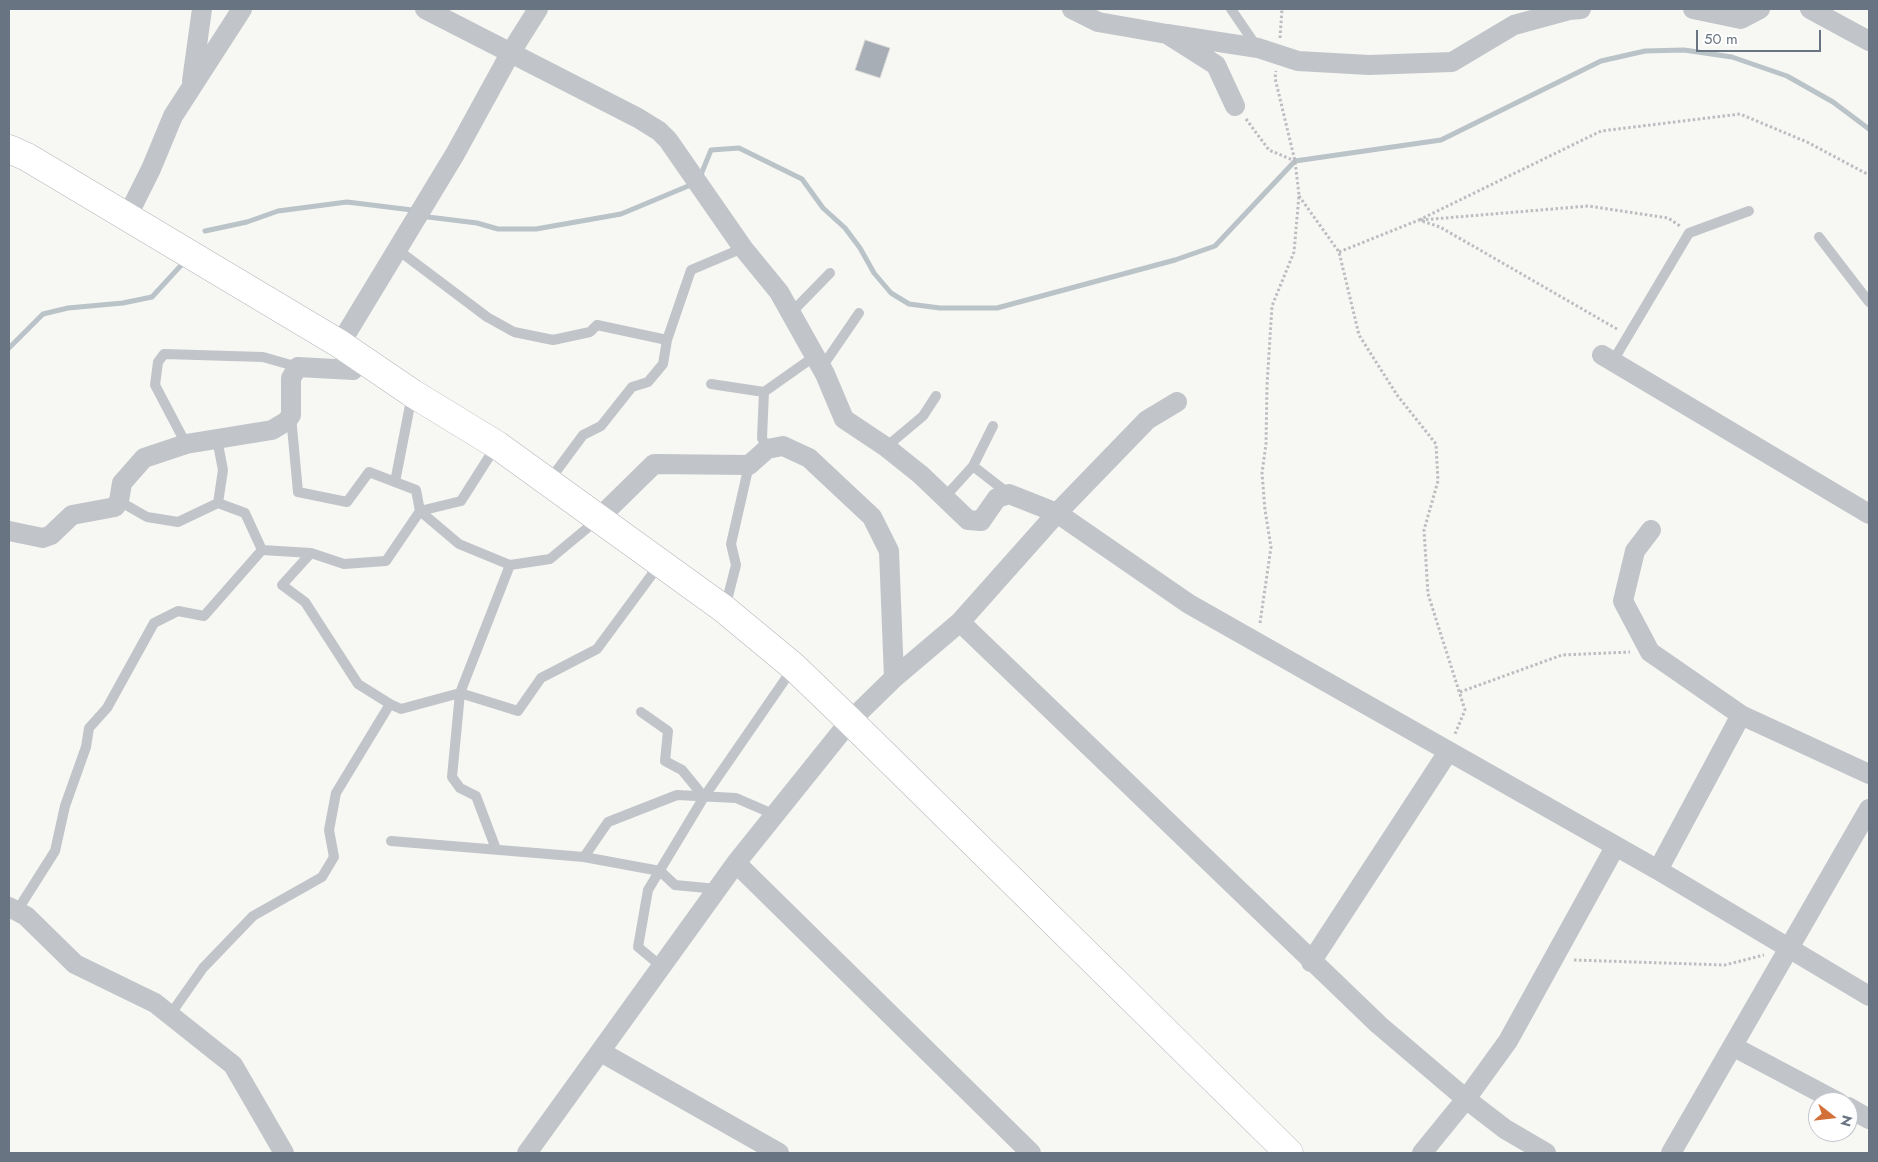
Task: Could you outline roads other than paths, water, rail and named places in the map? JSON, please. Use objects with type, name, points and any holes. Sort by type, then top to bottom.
[{"type":"highway","points":[[9,149],[127,217],[349,350],[412,393],[496,445],[724,610],[794,667],[1289,1153]]},
{"type":"street","points":[[191,88],[202,9]]},
{"type":"street","points":[[127,217],[151,169],[173,116],[242,9]]},
{"type":"street","points":[[425,9],[638,118],[659,131],[668,140],[743,248],[779,292],[818,361],[844,419],[886,447],[968,520],[981,522],[997,498],[1009,494],[1057,513],[1189,604],[1658,870],[1869,996]]},
{"type":"street","points":[[9,531],[43,538],[50,535],[72,514],[101,509],[108,510],[115,507],[119,501],[122,483],[144,458],[186,444],[272,430],[287,421],[291,415],[291,378],[298,367],[353,370],[349,350],[398,250],[455,154],[511,52],[538,9]]},
{"type":"street","points":[[1072,9],[1098,22],[1258,48],[1298,61],[1369,65],[1452,62],[1514,25],[1569,10],[1581,9]]},
{"type":"street","points":[[1693,9],[1741,19],[1760,9]]},
{"type":"street","points":[[1810,9],[1869,41]]},
{"type":"street","points":[[1167,34],[1216,65],[1235,106]]},
{"type":"street","points":[[1608,358],[1869,514]]},
{"type":"street","points":[[528,1153],[736,863],[773,814],[850,721],[894,678],[960,622],[1057,513],[1147,420],[1177,402]]},
{"type":"street","points":[[599,518],[654,464],[749,466],[767,449],[783,446],[810,458],[872,517],[889,551],[894,678]]},
{"type":"street","points":[[1651,530],[1635,551],[1623,601],[1650,652],[1741,715],[1869,774]]},
{"type":"street","points":[[960,622],[1311,962],[1379,1025],[1466,1099],[1505,1129],[1546,1153]]},
{"type":"street","points":[[1658,870],[1741,715]]},
{"type":"street","points":[[1311,962],[1448,752]]},
{"type":"street","points":[[1671,1153],[1734,1047],[1869,809]]},
{"type":"street","points":[[1422,1153],[1466,1099],[1508,1041],[1615,847]]},
{"type":"street","points":[[736,863],[1031,1153]]},
{"type":"street","points":[[13,909],[26,916],[75,964],[155,1003],[233,1065],[284,1153]]},
{"type":"street","points":[[1734,1047],[1819,1092]]},
{"type":"street","points":[[601,1052],[779,1153]]},
{"type":"street","points":[[1858,1113],[1869,1119]]},
{"type":"lane","points":[[1231,9],[1258,48]]},
{"type":"lane","points":[[1608,358],[1629,335],[1689,232],[1749,211]]},
{"type":"lane","points":[[1819,236],[1869,302]]},
{"type":"lane","points":[[548,482],[583,435],[602,426],[632,388],[648,382],[663,364],[667,340],[690,270],[743,248]]},
{"type":"lane","points":[[398,250],[487,317],[514,332],[553,340],[590,332],[597,325],[667,340]]},
{"type":"lane","points":[[791,313],[830,273]]},
{"type":"lane","points":[[710,384],[764,392],[818,361],[859,313]]},
{"type":"lane","points":[[186,444],[155,385],[158,362],[164,354],[263,357],[298,367]]},
{"type":"lane","points":[[764,392],[762,438],[767,449]]},
{"type":"lane","points":[[395,482],[412,393]]},
{"type":"lane","points":[[886,447],[923,416],[936,396]]},
{"type":"lane","points":[[291,415],[298,492],[347,502],[369,472],[416,490],[420,511],[459,544],[510,565],[550,559],[599,518]]},
{"type":"lane","points":[[944,498],[973,466],[994,426]]},
{"type":"lane","points":[[217,439],[223,470],[218,503]]},
{"type":"lane","points":[[262,550],[311,553],[344,564],[386,561],[420,511],[460,501],[496,445]]},
{"type":"lane","points":[[724,610],[736,565],[731,544],[749,466]]},
{"type":"lane","points":[[973,466],[1009,494]]},
{"type":"lane","points":[[119,501],[147,517],[178,522],[218,503],[245,513],[262,550]]},
{"type":"lane","points":[[13,909],[55,851],[65,806],[86,747],[89,728],[107,708],[154,623],[178,611],[204,616],[262,550]]},
{"type":"lane","points":[[311,553],[282,585],[306,602],[358,684],[401,709],[460,693],[518,711],[541,678],[597,649],[660,564]]},
{"type":"lane","points":[[496,849],[476,796],[460,788],[452,776],[460,693],[510,565]]},
{"type":"lane","points":[[662,967],[638,947],[648,890],[704,797],[794,667]]},
{"type":"lane","points":[[170,1015],[203,968],[253,916],[322,877],[334,857],[329,830],[336,793],[390,704]]},
{"type":"lane","points":[[641,712],[668,732],[664,761],[682,770],[704,797]]},
{"type":"lane","points":[[584,857],[608,822],[677,795],[736,798],[773,814]]},
{"type":"lane","points":[[391,841],[584,857],[660,871],[675,885],[717,889]]},
{"type":"waterway","points":[[700,177],[711,150],[739,148],[802,179],[823,208],[845,228],[860,248],[874,273],[891,293],[909,304],[940,308],[997,308],[1175,260],[1215,246],[1295,161],[1441,140],[1601,61],[1645,51],[1684,50],[1732,57],[1787,76],[1833,102],[1869,129]]},
{"type":"waterway","points":[[428,217],[477,223],[498,229],[536,229],[621,214],[693,184]]},
{"type":"waterway","points":[[205,231],[247,222],[278,211],[347,202],[412,210]]},
{"type":"waterway","points":[[9,348],[43,314],[68,308],[123,303],[152,297],[185,261]]}]
